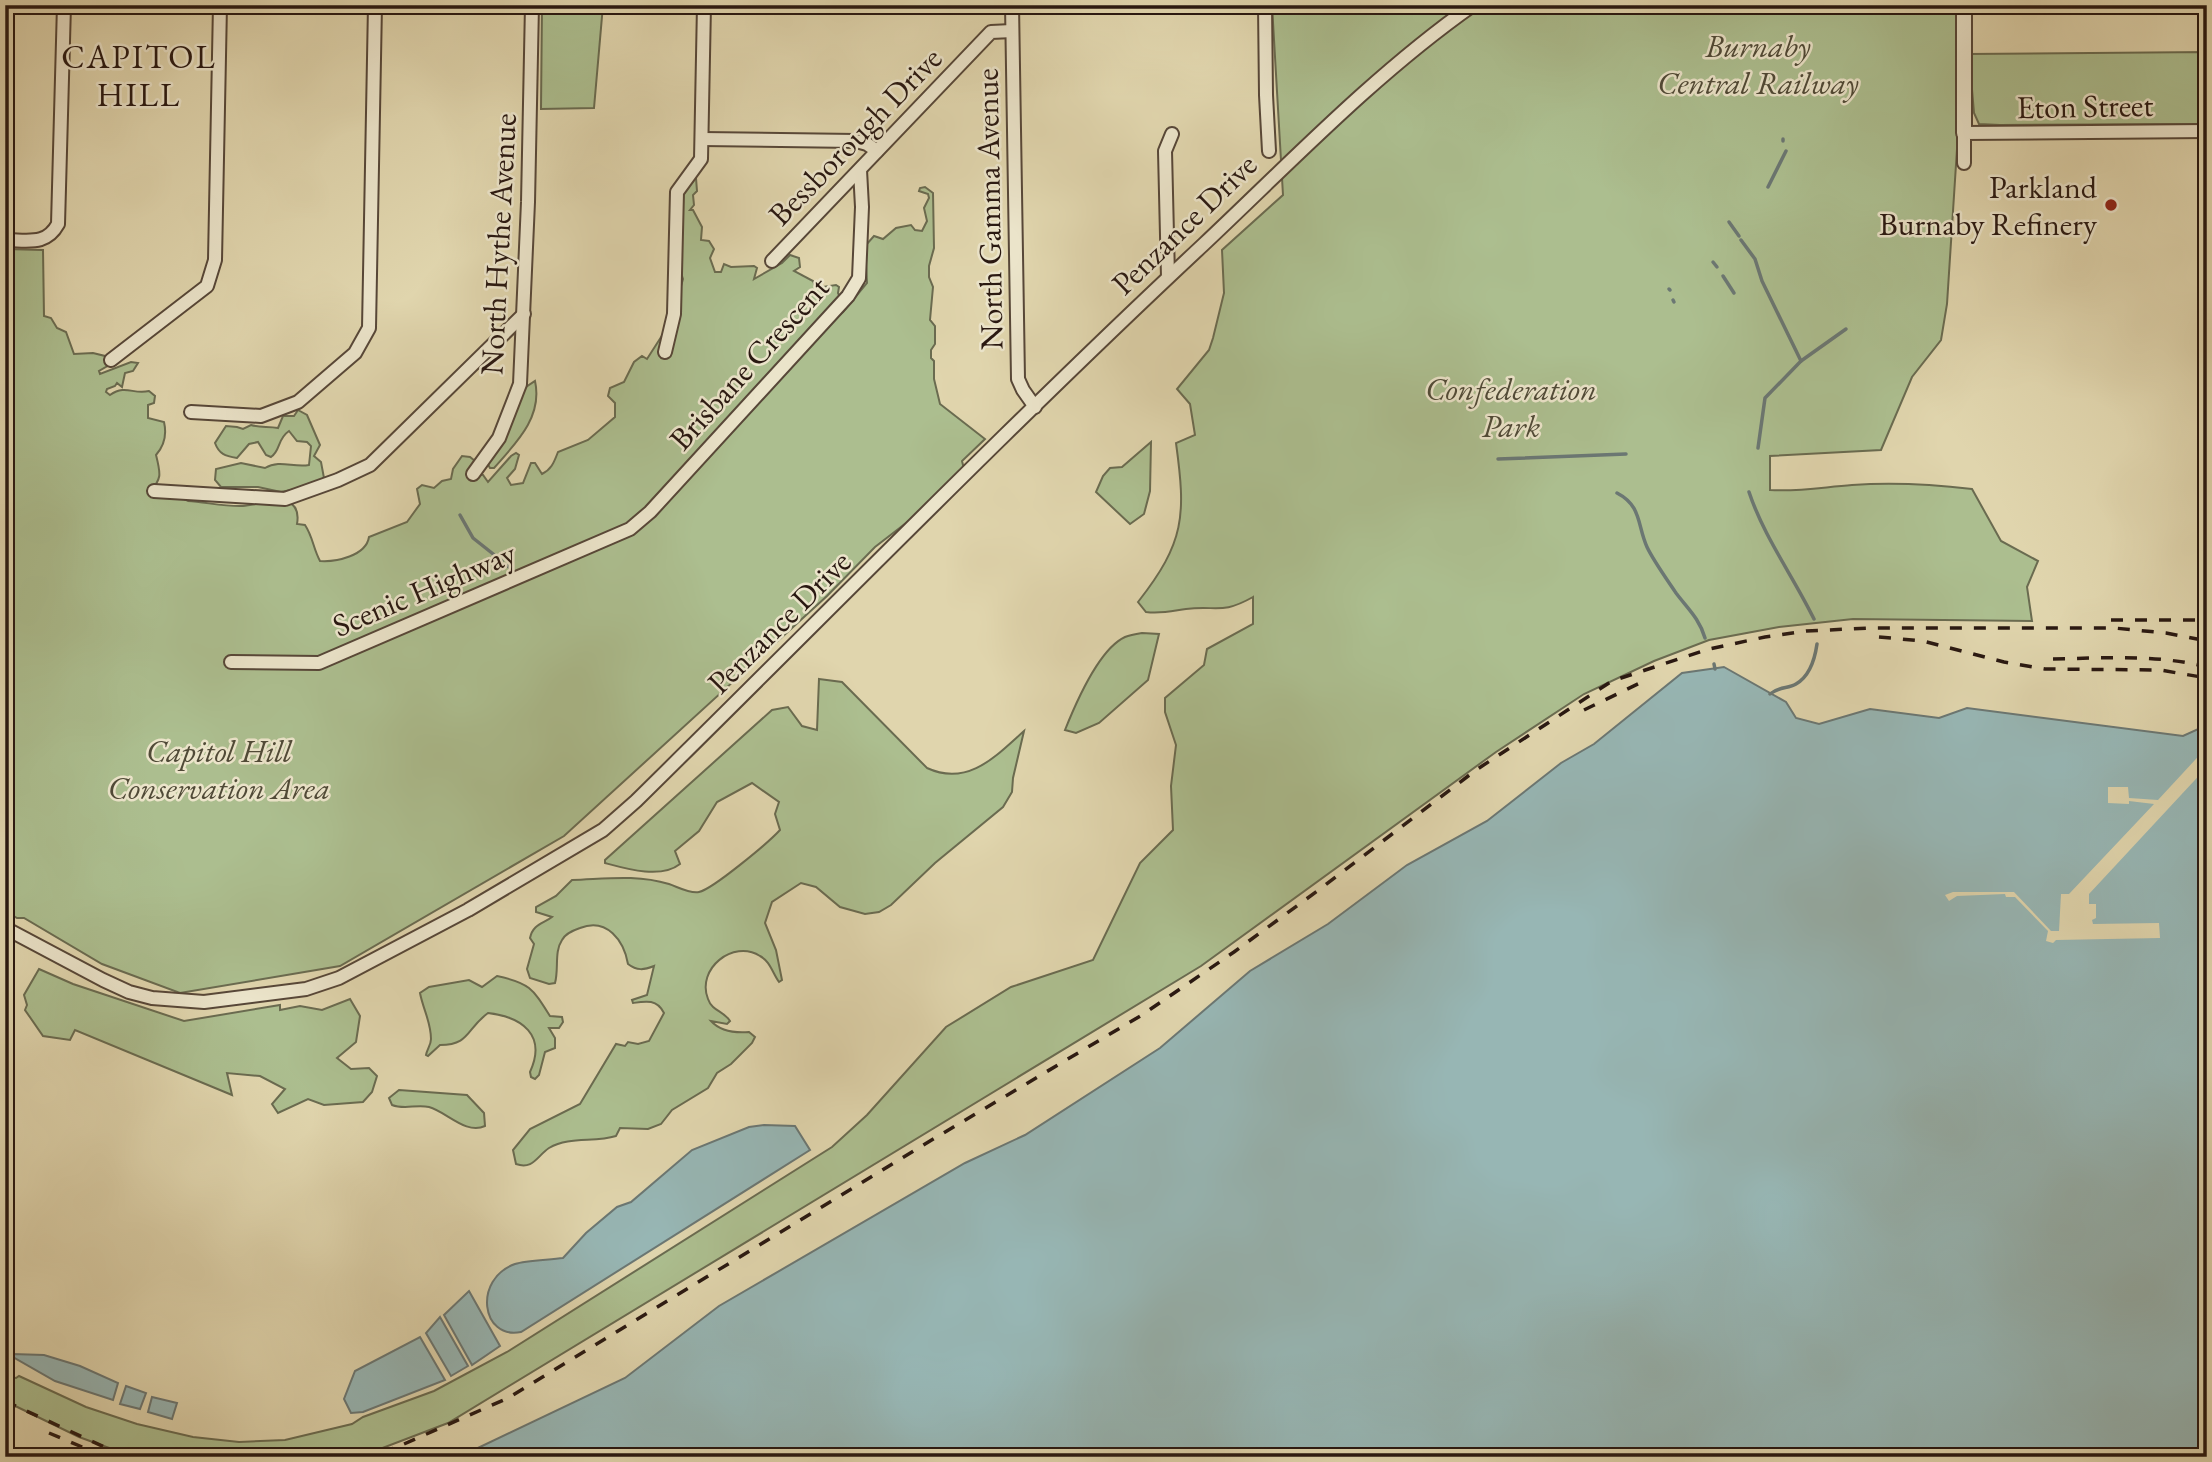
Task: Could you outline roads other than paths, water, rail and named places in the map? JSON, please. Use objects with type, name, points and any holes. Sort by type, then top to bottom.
[{"type":"street","points":[[5,240],[46,238],[58,224],[64,5]]},
{"type":"street","points":[[111,360],[207,286],[215,260],[220,5]]},
{"type":"street","points":[[191,412],[261,416],[298,402],[355,353],[369,328],[375,5]]},
{"type":"street","name":"North Hythe Avenue","points":[[473,474],[499,438],[520,384],[532,5]]},
{"type":"street","points":[[665,352],[674,314],[677,192],[701,159],[704,5]]},
{"type":"street","name":"North Gamma Avenue","points":[[1012,5],[1018,379],[1035,407]]},
{"type":"street","points":[[1265,5],[1269,151]]},
{"type":"street","name":"Penzance Drive","points":[[5,928],[129,992],[163,1000],[204,1002],[306,989],[339,978],[468,910],[603,830],[636,801],[900,537],[1279,170],[1395,65],[1473,5]]},
{"type":"street","points":[[1964,5],[1965,163]]},
{"type":"street","name":"Bessborough Drive","points":[[772,261],[991,32],[1012,31]]},
{"type":"street","name":"Eton Street","points":[[1964,133],[2207,131]]},
{"type":"street","points":[[1168,277],[1165,150],[1172,134]]},
{"type":"street","points":[[702,139],[856,141],[877,151]]},
{"type":"street","name":"Brisbane Crescent","points":[[630,529],[650,512],[848,296],[859,278],[862,207],[860,170]]},
{"type":"street","points":[[154,491],[285,499],[370,465],[524,314]]},
{"type":"street","name":"Scenic Highway","points":[[231,662],[319,663],[630,529]]},
{"type":"water","points":[[1724,667],[1786,702],[1796,718],[1819,724],[1870,709],[1939,718],[1967,708],[2183,736],[2207,725],[2207,1457],[459,1457],[625,1378],[719,1306],[965,1163],[1025,1135],[1160,1048],[1250,971],[1328,924],[1407,865],[1487,821],[1561,763],[1594,744],[1682,673]]},
{"type":"water","points":[[795,1126],[810,1150],[521,1332],[508,1332],[497,1327],[490,1318],[488,1294],[493,1282],[502,1272],[515,1264],[563,1258],[586,1233],[617,1207],[631,1202],[692,1150],[749,1127]]},
{"type":"water","points":[[469,1291],[500,1346],[472,1365],[444,1315]]},
{"type":"water","points":[[440,1317],[468,1366],[451,1376],[426,1333]]},
{"type":"water","points":[[420,1337],[445,1380],[363,1412],[351,1413],[344,1399],[355,1371]]},
{"type":"water","points":[[12,1354],[44,1355],[80,1366],[118,1383],[113,1400],[55,1381]]},
{"type":"water","points":[[126,1386],[146,1393],[140,1409],[120,1404]]},
{"type":"water","points":[[152,1397],[177,1403],[172,1419],[148,1412]]},
{"type":"waterway","points":[[1768,187],[1786,151]]},
{"type":"waterway","points":[[1729,222],[1739,236]]},
{"type":"waterway","points":[[1741,240],[1755,259],[1762,281],[1801,361],[1765,398],[1758,448]]},
{"type":"waterway","points":[[1713,262],[1717,267]]},
{"type":"waterway","points":[[1723,276],[1734,293]]},
{"type":"waterway","points":[[1801,361],[1846,329]]},
{"type":"waterway","points":[[1498,459],[1626,454]]},
{"type":"waterway","points":[[1749,492],[1771,541],[1814,619]]},
{"type":"waterway","points":[[1617,493],[1635,510],[1650,552],[1696,619],[1705,638]]},
{"type":"waterway","points":[[460,515],[473,538],[502,561]]},
{"type":"waterway","points":[[508,566],[512,570]]},
{"type":"waterway","points":[[1770,694],[1801,681],[1813,661],[1817,644]]},
{"type":"waterway","points":[[1714,664],[1715,669]]},
{"type":"railway","points":[[2111,620],[2207,620]]},
{"type":"railway","points":[[358,1457],[395,1448],[508,1398],[1142,1015],[1320,889],[1476,770],[1612,681],[1709,649],[1806,631],[1870,628],[2114,628],[2166,633],[2207,641]]},
{"type":"railway","points":[[1879,637],[1923,641],[2004,662],[2045,669],[2160,670],[2207,678]]},
{"type":"railway","points":[[2053,659],[2150,658],[2207,667]]},
{"type":"railway","points":[[1584,710],[1644,681]]},
{"type":"railway","points":[[5,1401],[115,1452],[139,1457]]},
{"type":"railway","points":[[49,1433],[94,1452]]},
{"type":"place","name":"Parkland Burnaby Refinery","points":[[2111,205]]},
{"type":"district","name":"CAPITOL HILL","points":[[139,75]]},
{"type":"park label","name":"Burnaby Central Railway","points":[[1758,64]]},
{"type":"park label","name":"Confederation Park","points":[[1511,408]]},
{"type":"park label","name":"Capitol Hill Conservation Area","points":[[219,770]]}]
